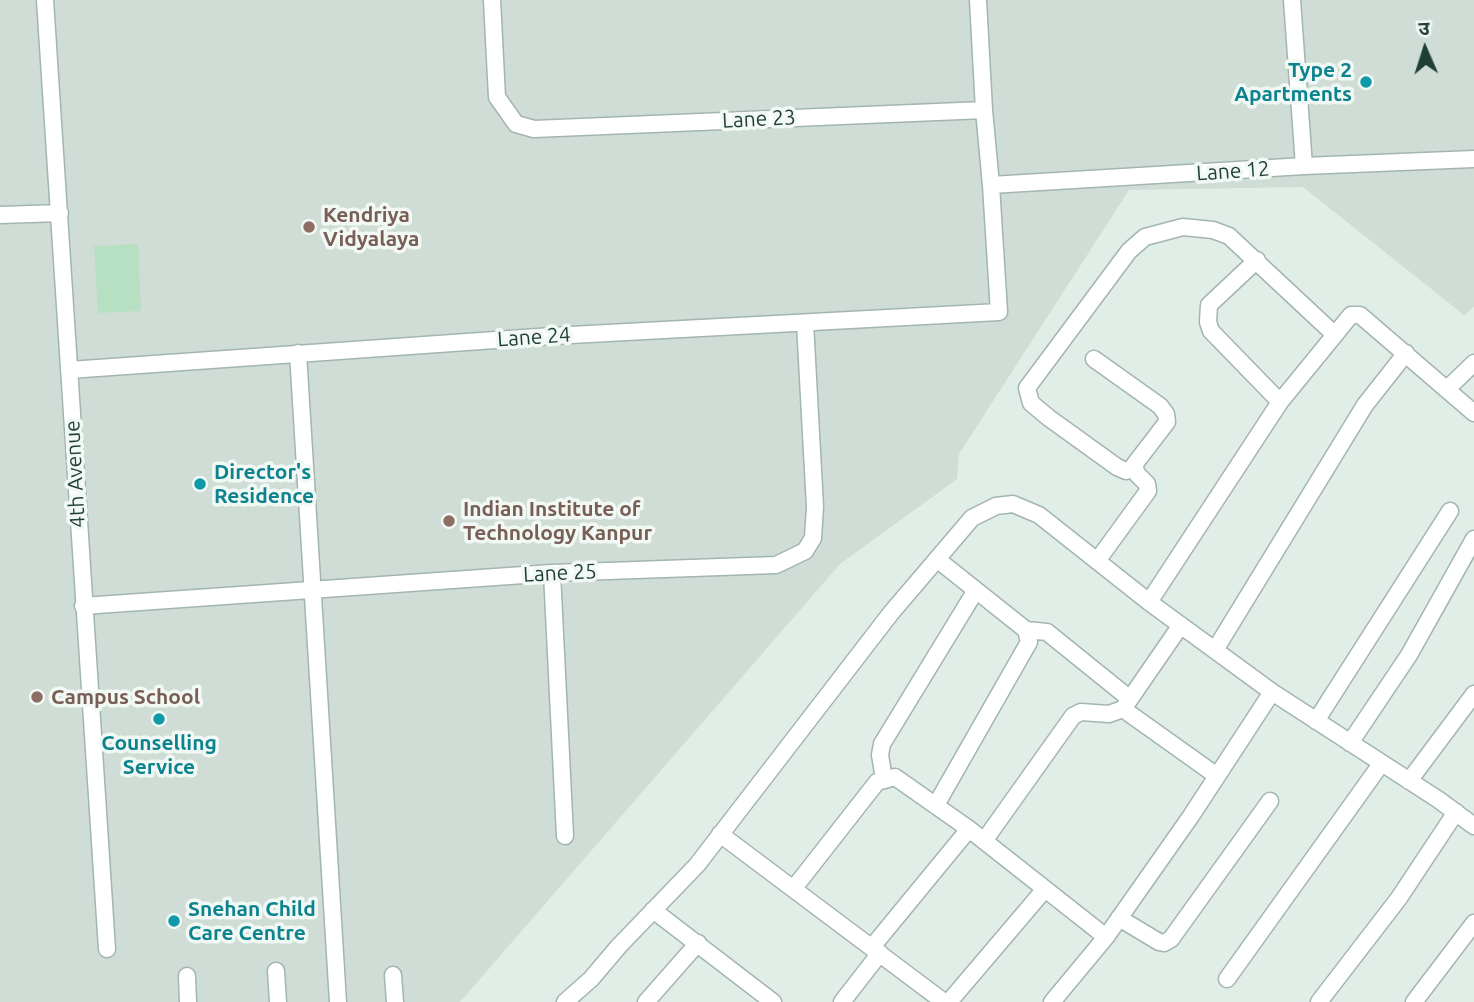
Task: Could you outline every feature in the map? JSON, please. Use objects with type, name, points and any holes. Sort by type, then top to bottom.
[{"type":"street","name":"4th Avenue","points":[[45,0],[107,949]]},
{"type":"street","name":"Lane 23","points":[[492,0],[497,97],[516,124],[534,129],[984,110]]},
{"type":"street","points":[[978,0],[991,186]]},
{"type":"street","points":[[1292,0],[1304,166]]},
{"type":"street","name":"Lane 12","points":[[991,186],[1304,166],[1474,159]]},
{"type":"street","name":"Lane 24","points":[[69,370],[552,336],[999,312],[991,186]]},
{"type":"street","points":[[0,215],[60,214]]},
{"type":"street","points":[[1134,470],[1126,471],[1117,467],[1049,418],[1031,403],[1027,387],[1129,251],[1144,237],[1183,227],[1213,230],[1229,236],[1334,334]]},
{"type":"street","points":[[1257,260],[1209,305],[1208,322],[1211,331],[1280,402]]},
{"type":"street","points":[[1149,602],[1280,402],[1351,315],[1360,315],[1474,413]]},
{"type":"street","name":"Lane 25","points":[[83,606],[552,573],[776,565],[805,551],[813,538],[815,507],[804,323]]},
{"type":"street","points":[[298,353],[338,1002]]},
{"type":"street","points":[[1215,650],[1365,405],[1405,354]]},
{"type":"street","points":[[1094,359],[1160,406],[1166,414],[1164,428],[1138,459],[1134,470]]},
{"type":"street","points":[[1447,389],[1474,363]]},
{"type":"street","points":[[1097,561],[1148,491],[1147,484],[1134,470]]},
{"type":"street","points":[[565,1002],[591,979],[696,864],[891,613],[972,518],[996,506],[1013,504],[1039,515],[1149,602],[1272,692],[1474,826]]},
{"type":"street","points":[[1316,722],[1450,511]]},
{"type":"street","points":[[1350,743],[1409,655],[1474,540]]},
{"type":"street","points":[[938,560],[1026,630],[1048,632],[1127,704],[1217,776]]},
{"type":"street","points":[[552,573],[565,836]]},
{"type":"street","points":[[884,779],[880,755],[883,744],[976,590]]},
{"type":"street","points":[[984,841],[1073,716],[1081,712],[1109,714],[1127,704],[1181,625]]},
{"type":"street","points":[[936,805],[1029,642],[1026,630]]},
{"type":"street","points":[[1052,1002],[1119,918],[1272,692]]},
{"type":"street","points":[[1409,781],[1474,694]]},
{"type":"street","points":[[1227,979],[1381,764]]},
{"type":"street","points":[[794,888],[877,782],[895,777],[984,841],[1105,937]]},
{"type":"street","points":[[1119,918],[1159,942],[1164,943],[1171,939],[1270,801]]},
{"type":"street","points":[[1319,1002],[1399,898],[1456,812]]},
{"type":"street","points":[[842,1002],[876,950],[969,830]]},
{"type":"street","points":[[720,834],[947,1002],[1045,889]]},
{"type":"street","points":[[653,910],[773,1002]]},
{"type":"street","points":[[1414,1002],[1474,923]]},
{"type":"street","points":[[646,1002],[698,943]]},
{"type":"street","points":[[276,971],[278,1002]]},
{"type":"street","points":[[393,975],[395,1002]]},
{"type":"street","points":[[187,976],[188,1002]]},
{"type":"shaded area","name":"Indian Institute of Technology Kanpur","points":[[0,0],[1474,0],[1474,307],[1464,315],[1303,187],[1129,190],[959,454],[957,479],[840,564],[460,1002],[0,1002]]},
{"type":"green space","points":[[138,244],[141,311],[98,313],[94,246]]},
{"type":"place","name":"Type 2 Apartments","points":[[1366,82]]},
{"type":"place","name":"Kendriya Vidyalaya","points":[[309,227]]},
{"type":"place","name":"Director's Residence","points":[[200,484]]},
{"type":"place","name":"Indian Institute of Technology Kanpur","points":[[449,521]]},
{"type":"place","name":"Campus School","points":[[37,697]]},
{"type":"place","name":"Counselling Service","points":[[159,719]]},
{"type":"place","name":"Snehan Child Care Centre","points":[[174,921]]}]
